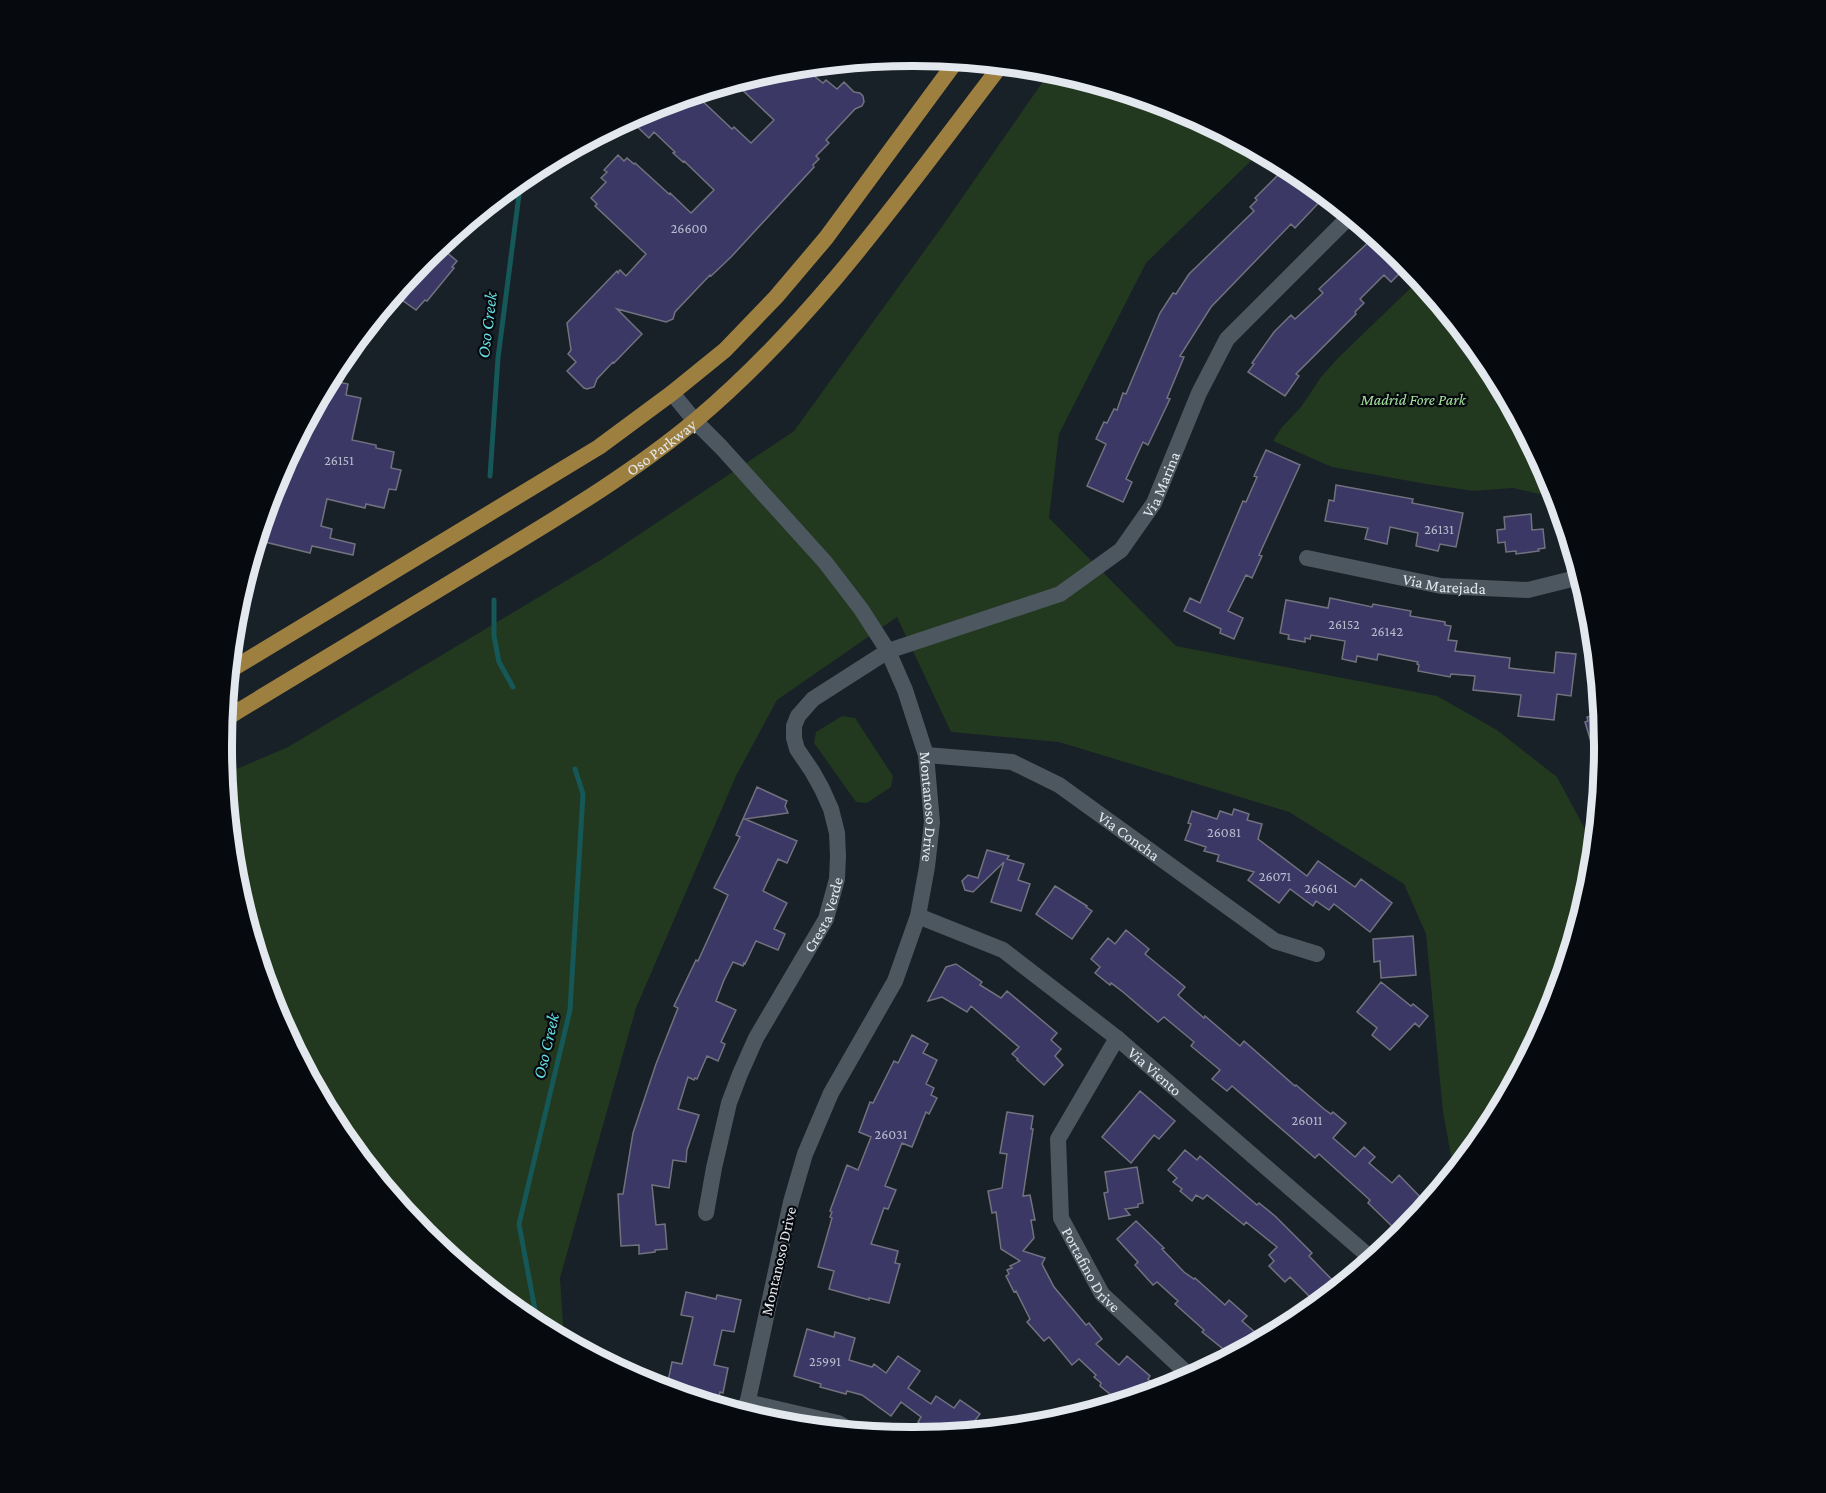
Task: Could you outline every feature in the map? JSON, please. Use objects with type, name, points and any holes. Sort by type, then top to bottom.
[{"type":"main road","points":[[237,666],[599,447],[725,350],[776,297],[826,238],[952,67]]},
{"type":"main road","name":"Oso Parkway","points":[[234,707],[569,511],[695,421],[789,332],[824,292],[878,226],[996,71]]},
{"type":"street","name":"Via Marina","points":[[888,651],[1060,594],[1121,550],[1154,503],[1199,393],[1227,339],[1345,221]]},
{"type":"street","name":"Montanoso Drive","points":[[672,393],[825,562],[861,609],[888,651],[905,690],[926,755],[932,822],[918,916],[895,981],[831,1093],[805,1154],[791,1202],[746,1406]]},
{"type":"street","name":"Via Marejada","points":[[1307,558],[1441,586],[1528,590],[1572,579]]},
{"type":"street","name":"Cresta Verde","points":[[706,1213],[729,1103],[740,1074],[756,1038],[826,919],[837,879],[837,833],[831,810],[813,771],[797,749],[794,726],[798,716],[813,699],[888,651]]},
{"type":"street","name":"Via Concha","points":[[926,755],[1012,762],[1059,785],[1275,941],[1317,954]]},
{"type":"street","name":"Via Viento","points":[[918,916],[1003,950],[1117,1038],[1366,1254]]},
{"type":"street","name":"Portafino Drive","points":[[1117,1038],[1058,1139],[1061,1218],[1102,1294],[1184,1370]]},
{"type":"street","points":[[773,1412],[830,1422]]},
{"type":"green space","points":[[1045,79],[1132,102],[1214,136],[1254,158],[1146,263],[1059,434],[1049,518],[1176,646],[1437,696],[1497,730],[1557,777],[1588,835],[1570,923],[1557,965],[1542,1007],[1502,1087],[1479,1125],[1452,1162],[1443,1112],[1426,934],[1404,884],[1289,812],[1059,742],[951,732],[897,617],[777,700],[736,776],[636,1008],[560,1278],[563,1330],[499,1286],[432,1228],[373,1161],[347,1125],[324,1087],[284,1007],[256,923],[238,835],[233,771],[288,747],[604,558],[794,431],[941,228]]},
{"type":"green space","name":"Madrid Fore Park","points":[[1413,286],[1453,332],[1479,368],[1502,406],[1543,490],[1539,494],[1513,488],[1473,491],[1426,484],[1332,467],[1273,441],[1339,357]]},
{"type":"green space","points":[[842,716],[855,718],[893,776],[891,787],[867,803],[856,802],[814,743],[816,732]]},
{"type":"building","points":[[812,74],[823,83],[826,80],[837,89],[844,82],[854,92],[863,96],[862,106],[855,109],[826,140],[829,143],[816,156],[819,159],[813,165],[814,167],[731,257],[710,275],[675,312],[673,319],[666,322],[617,309],[642,334],[597,379],[594,387],[584,388],[567,371],[576,362],[568,354],[571,350],[567,323],[617,271],[618,273],[620,270],[626,276],[646,254],[595,206],[597,204],[591,198],[606,182],[601,178],[607,172],[604,170],[618,155],[624,161],[627,158],[691,213],[714,190],[673,153],[675,152],[654,132],[649,138],[636,126],[701,100],[732,129],[734,127],[751,143],[774,120],[741,88]]},
{"type":"building","points":[[1277,172],[1320,202],[1295,228],[1291,224],[1211,307],[1180,356],[1184,357],[1167,398],[1170,399],[1148,445],[1143,442],[1126,479],[1132,482],[1123,502],[1087,486],[1106,444],[1096,439],[1104,422],[1107,423],[1114,409],[1117,410],[1123,393],[1126,394],[1160,313],[1189,274],[1254,211],[1250,207],[1257,200],[1255,198],[1279,174]]},
{"type":"building","points":[[1369,242],[1401,272],[1391,282],[1384,275],[1360,299],[1364,303],[1355,312],[1356,314],[1296,374],[1299,376],[1285,396],[1248,372],[1274,332],[1291,315],[1295,319],[1323,293],[1319,289]]},
{"type":"building","points":[[446,252],[457,261],[452,267],[454,268],[427,301],[425,300],[416,310],[400,299]]},
{"type":"building","points":[[339,382],[348,384],[346,395],[361,398],[352,440],[394,452],[391,468],[401,470],[396,490],[389,489],[384,508],[366,504],[365,508],[327,499],[321,526],[332,529],[330,538],[355,544],[353,555],[312,546],[310,553],[265,542],[284,486]]},
{"type":"building","points":[[1266,450],[1300,465],[1259,555],[1262,556],[1252,578],[1246,575],[1228,611],[1243,618],[1234,639],[1220,633],[1221,629],[1184,611],[1190,598],[1200,603],[1243,501],[1246,502],[1257,477],[1254,476]]},
{"type":"building","points":[[1336,485],[1413,499],[1412,503],[1463,513],[1456,547],[1440,544],[1438,551],[1416,546],[1418,533],[1390,527],[1387,544],[1365,539],[1368,528],[1325,521],[1329,500],[1334,501]]},
{"type":"building","points":[[1531,514],[1532,530],[1543,529],[1545,548],[1516,554],[1516,551],[1506,552],[1505,542],[1498,543],[1497,530],[1505,529],[1504,517]]},
{"type":"building","points":[[1330,598],[1372,607],[1373,604],[1411,611],[1410,616],[1445,622],[1445,625],[1451,626],[1448,640],[1457,641],[1455,651],[1510,658],[1509,668],[1554,673],[1556,652],[1576,654],[1571,696],[1557,694],[1554,720],[1518,716],[1521,695],[1473,690],[1475,676],[1451,674],[1450,677],[1418,671],[1418,662],[1378,654],[1377,660],[1357,656],[1356,662],[1342,659],[1345,641],[1311,635],[1310,639],[1305,638],[1305,642],[1288,639],[1289,635],[1280,633],[1286,600],[1328,608]]},
{"type":"building","points":[[1593,716],[1594,751],[1585,722],[1588,721],[1587,717]]},
{"type":"building","points":[[757,787],[787,801],[785,806],[788,813],[745,819],[797,841],[787,863],[778,859],[763,891],[787,903],[774,929],[785,934],[778,950],[756,941],[745,964],[743,966],[733,962],[724,980],[716,1001],[736,1010],[721,1042],[725,1044],[718,1061],[707,1056],[697,1079],[688,1077],[678,1109],[699,1115],[687,1150],[686,1162],[673,1160],[669,1188],[652,1185],[656,1225],[665,1224],[667,1249],[639,1254],[639,1245],[621,1246],[618,1194],[623,1194],[633,1133],[678,1008],[674,1006],[696,960],[698,961],[728,895],[714,888],[740,837],[736,835]]},
{"type":"building","points":[[1234,809],[1249,814],[1247,820],[1262,824],[1258,839],[1307,876],[1318,861],[1355,887],[1361,879],[1392,903],[1370,932],[1334,904],[1329,910],[1316,901],[1313,906],[1290,889],[1279,903],[1248,880],[1254,872],[1217,861],[1219,855],[1204,851],[1206,847],[1185,840],[1191,824],[1188,823],[1192,811],[1217,819],[1220,811],[1232,815]]},
{"type":"building","points":[[987,850],[1009,856],[1007,859],[1024,864],[1018,880],[1030,884],[1021,911],[991,902],[1004,862],[973,892],[965,890],[962,881],[968,875],[978,878]]},
{"type":"building","points":[[1055,886],[1092,911],[1072,939],[1036,914]]},
{"type":"building","points":[[1126,930],[1149,949],[1145,954],[1185,987],[1178,995],[1180,997],[1240,1046],[1244,1041],[1295,1086],[1346,1123],[1333,1138],[1355,1157],[1364,1147],[1375,1157],[1369,1163],[1392,1183],[1399,1175],[1422,1199],[1394,1228],[1368,1203],[1370,1200],[1319,1154],[1315,1158],[1232,1086],[1227,1091],[1212,1079],[1220,1070],[1191,1046],[1194,1042],[1164,1017],[1158,1022],[1123,992],[1095,973],[1100,967],[1091,959],[1108,938],[1115,944]]},
{"type":"building","points":[[1413,936],[1416,975],[1381,978],[1380,961],[1374,962],[1373,939]]},
{"type":"building","points":[[956,964],[982,982],[980,985],[1001,998],[1007,991],[1057,1033],[1051,1040],[1061,1049],[1055,1056],[1063,1065],[1044,1085],[1012,1054],[1019,1047],[971,1006],[967,1012],[942,997],[928,1001],[946,967]]},
{"type":"building","points":[[1381,982],[1411,1006],[1413,1004],[1428,1016],[1419,1027],[1415,1023],[1390,1050],[1372,1035],[1377,1028],[1357,1012]]},
{"type":"building","points":[[912,1035],[928,1044],[923,1053],[937,1060],[926,1084],[934,1088],[931,1095],[937,1098],[929,1114],[926,1112],[912,1147],[902,1143],[885,1186],[896,1190],[888,1209],[884,1208],[871,1244],[898,1251],[895,1263],[900,1264],[889,1303],[829,1289],[834,1271],[818,1267],[832,1218],[830,1211],[847,1165],[858,1170],[871,1137],[859,1132],[870,1102],[873,1103],[894,1061],[898,1063]]},
{"type":"building","points":[[1140,1091],[1175,1121],[1159,1139],[1154,1135],[1131,1163],[1102,1137]]},
{"type":"building","points":[[1007,1112],[1033,1116],[1023,1196],[1030,1195],[1035,1220],[1031,1220],[1034,1238],[1023,1251],[1045,1258],[1042,1264],[1054,1287],[1086,1325],[1089,1323],[1102,1339],[1096,1344],[1119,1365],[1127,1356],[1150,1376],[1148,1379],[1153,1383],[1113,1397],[1100,1386],[1101,1383],[1094,1377],[1096,1375],[1079,1359],[1072,1365],[1049,1337],[1044,1341],[1027,1322],[1030,1319],[1006,1276],[1009,1274],[1007,1270],[1012,1268],[1010,1266],[1020,1261],[1001,1249],[996,1212],[992,1213],[988,1191],[1002,1188],[1007,1154],[1000,1153]]},
{"type":"building","points":[[1185,1150],[1197,1160],[1200,1156],[1257,1205],[1259,1203],[1275,1216],[1312,1253],[1309,1256],[1333,1281],[1311,1298],[1290,1277],[1285,1282],[1269,1266],[1274,1261],[1269,1255],[1277,1247],[1246,1222],[1244,1225],[1207,1195],[1203,1199],[1196,1195],[1192,1201],[1173,1182],[1177,1178],[1168,1170]]},
{"type":"building","points":[[1137,1167],[1143,1203],[1138,1204],[1138,1207],[1125,1209],[1130,1215],[1109,1219],[1104,1193],[1108,1192],[1105,1172]]},
{"type":"building","points":[[1136,1221],[1164,1248],[1162,1249],[1184,1272],[1195,1278],[1225,1305],[1229,1300],[1247,1316],[1242,1321],[1257,1334],[1226,1351],[1202,1332],[1204,1330],[1175,1304],[1178,1301],[1157,1282],[1153,1285],[1135,1265],[1138,1262],[1117,1239]]},
{"type":"building","points":[[686,1292],[716,1299],[717,1295],[741,1300],[734,1332],[722,1330],[714,1365],[728,1368],[723,1393],[720,1392],[719,1398],[668,1381],[672,1362],[682,1364],[693,1317],[681,1315]]},
{"type":"building","points":[[807,1329],[834,1337],[835,1332],[855,1338],[849,1360],[872,1367],[874,1364],[886,1373],[898,1356],[920,1371],[908,1388],[931,1404],[936,1396],[954,1408],[960,1400],[980,1414],[972,1424],[925,1427],[918,1422],[921,1417],[901,1402],[891,1416],[862,1395],[847,1391],[846,1394],[820,1387],[821,1384],[794,1376]]},
{"type":"waterway","name":"Oso Creek","points":[[490,476],[498,358],[519,192]]},
{"type":"waterway","name":"Oso Creek","points":[[494,600],[494,636],[499,662],[513,687]]},
{"type":"waterway","name":"Oso Creek","points":[[535,1312],[519,1224],[570,1010],[583,794],[575,769]]}]
